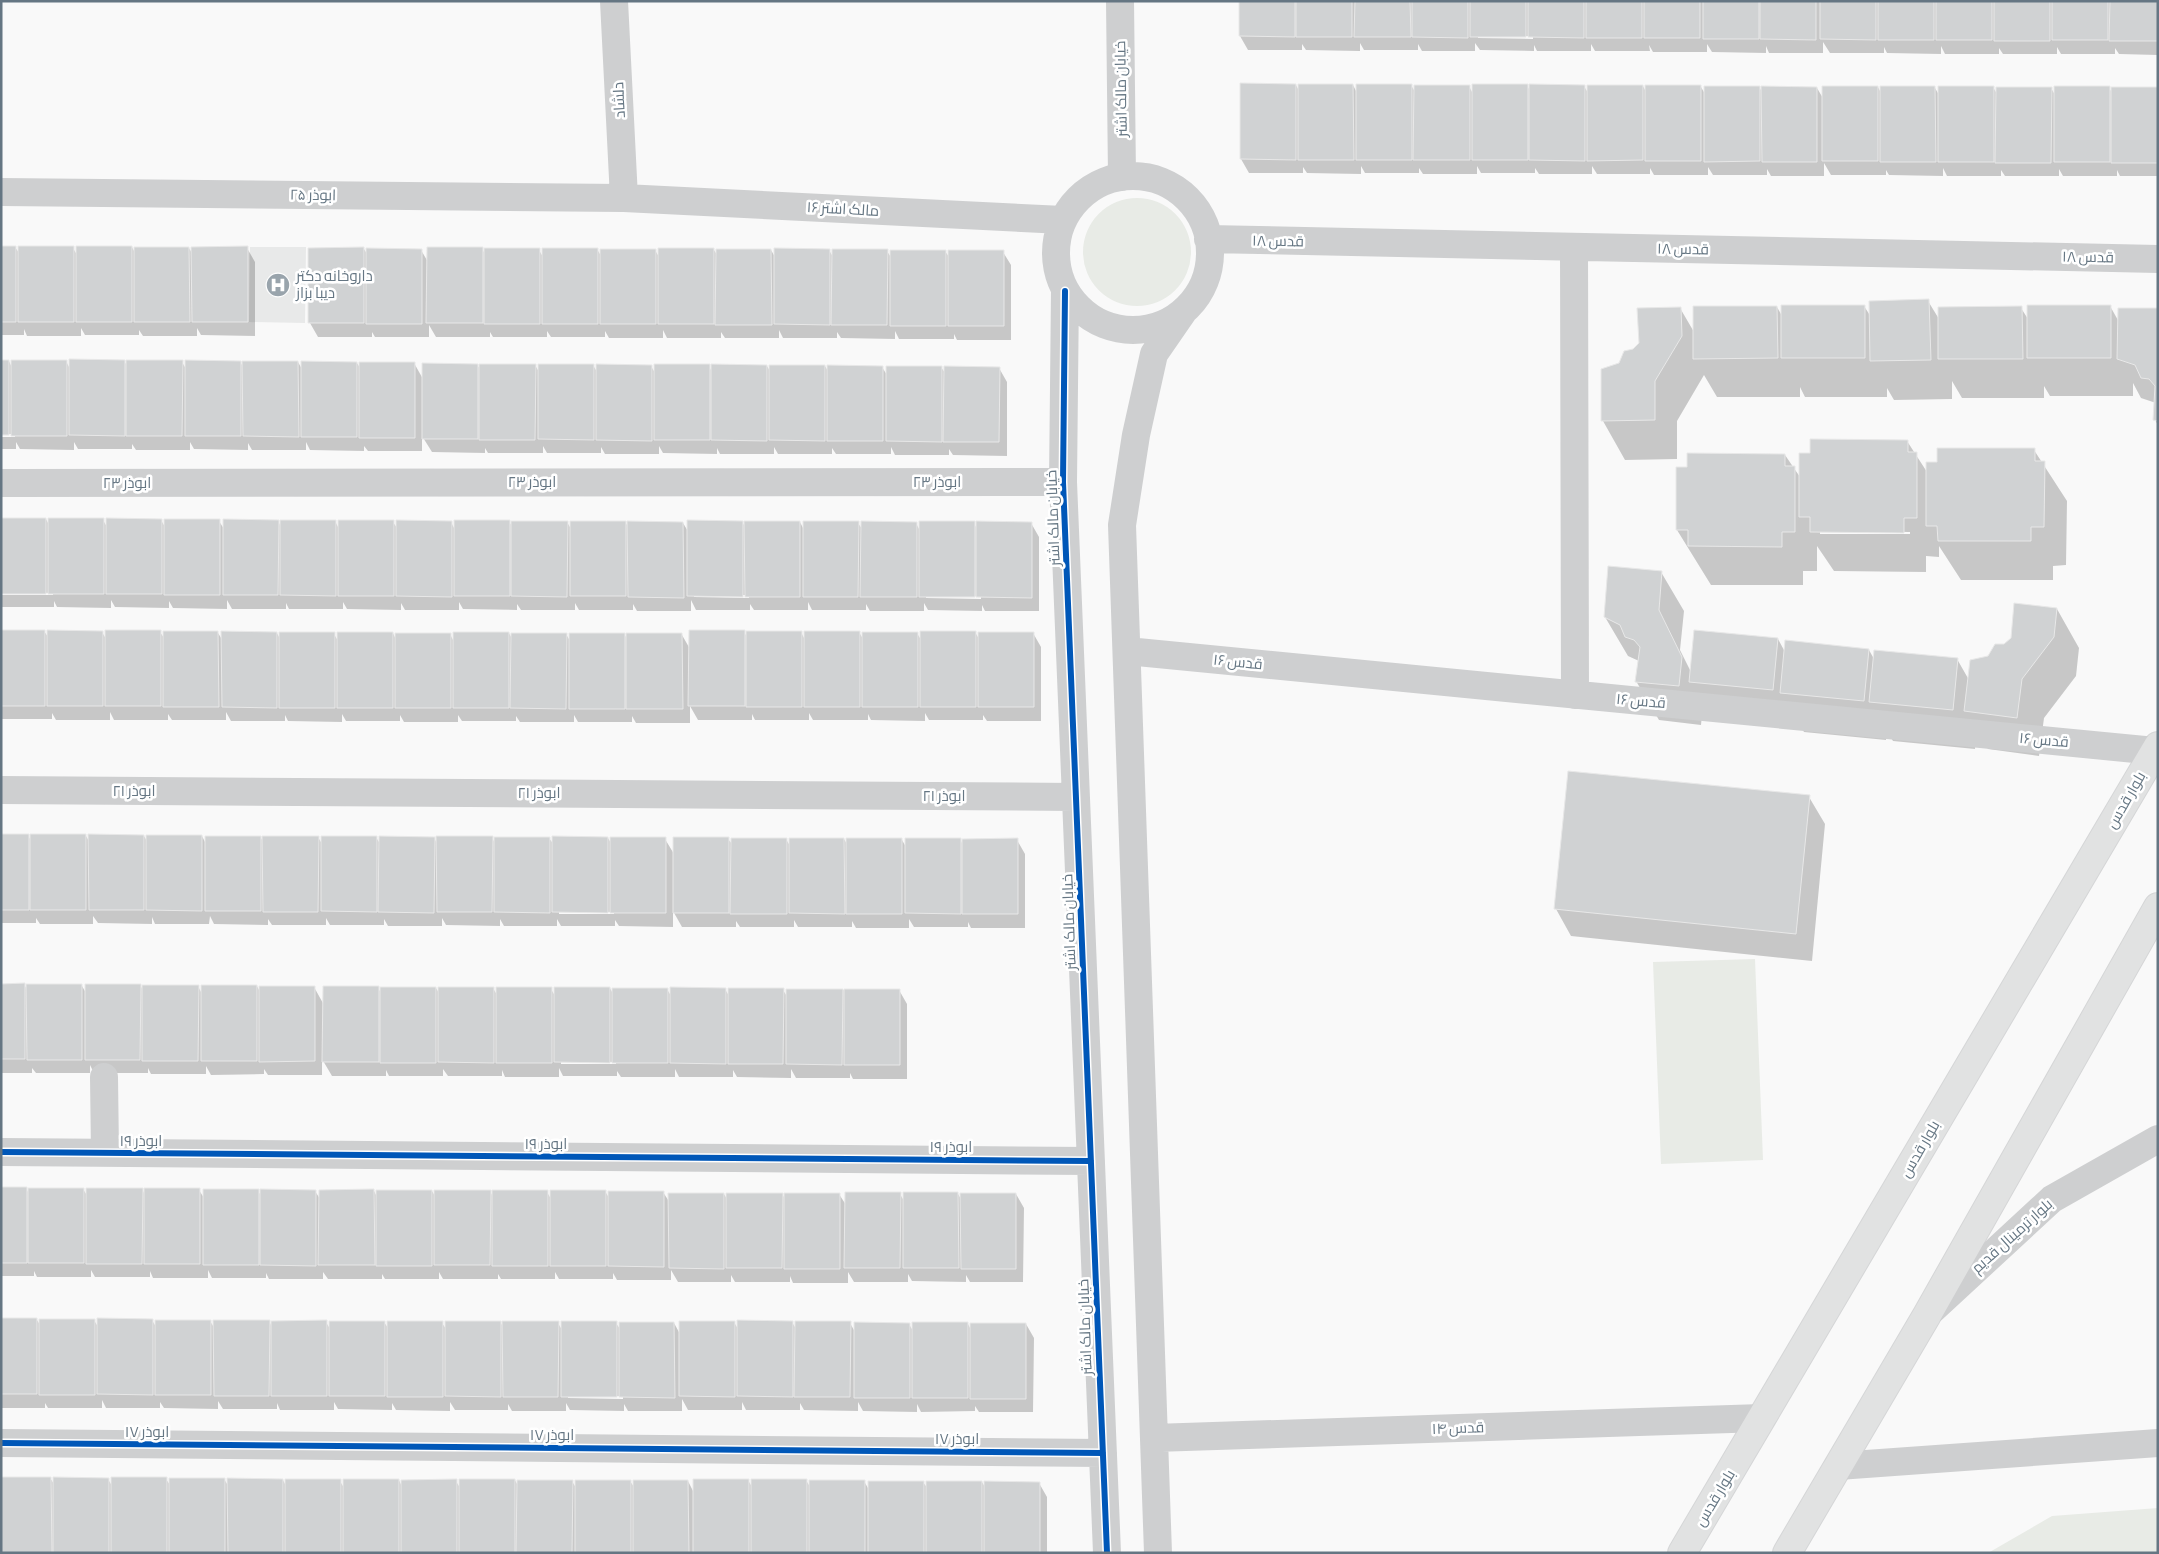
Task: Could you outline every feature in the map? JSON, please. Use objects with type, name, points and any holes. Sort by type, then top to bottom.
[{"type":"main road","name":"بلوار قدس","points":[[1682,1553],[2156,748]]},
{"type":"main road","points":[[1787,1553],[1926,1315],[2158,907]]},
{"type":"street","name":"دلشاد","points":[[614,1],[624,198]]},
{"type":"street","name":"خیابان مالک اشتر","points":[[1120,1],[1122,177]]},
{"type":"street","points":[[1158,1553],[1122,525],[1136,435],[1154,354],[1183,312],[1196,297],[1206,279],[1210,259],[1208,239],[1201,217],[1187,199],[1168,185],[1146,178],[1122,177],[1098,184],[1077,199],[1063,220],[1056,244],[1056,260],[1065,291],[1079,308],[1098,322],[1119,329],[1142,330],[1164,324],[1183,312]]},
{"type":"street","name":"ابوذر ۲۵","points":[[1,192],[624,198]]},
{"type":"street","name":"مالک اشتر ۱۶","points":[[624,198],[1063,220]]},
{"type":"street","name":"قدس ۱۸","points":[[1208,239],[2158,259]]},
{"type":"street","points":[[1574,247],[1575,695]]},
{"type":"street","name":"خیابان مالک اشتر","points":[[1065,291],[1063,482],[1106,1553]]},
{"type":"street","name":"ابوذر ۲۳","points":[[1,483],[1063,482]]},
{"type":"street","name":"قدس ۱۶","points":[[1127,651],[1575,695],[2156,748]]},
{"type":"street","name":"ابوذر ۲۱","points":[[1,790],[1076,797]]},
{"type":"street","points":[[104,1077],[105,1153]]},
{"type":"street","name":"بلوار ترمینال قدیم","points":[[1926,1315],[2052,1199],[2158,1139]]},
{"type":"street","name":"ابوذر ۱۹","points":[[1,1152],[1090,1161]]},
{"type":"street","name":"قدس ۱۴","points":[[1154,1438],[1762,1418]]},
{"type":"street","name":"ابوذر ۱۷","points":[[1,1443],[1103,1452]]},
{"type":"street","points":[[1838,1466],[2158,1443]]},
{"type":"shaded area","points":[[1137,198],[1157,203],[1175,214],[1186,232],[1191,252],[1186,272],[1175,290],[1157,301],[1137,306],[1117,301],[1099,290],[1088,272],[1083,252],[1088,232],[1099,214],[1117,203]]},
{"type":"shaded area","name":"داروخانه دکتر دیبا بزاز","points":[[250,247],[306,247],[305,323],[249,322]]},
{"type":"shaded area","points":[[1755,959],[1763,1160],[1661,1164],[1653,962]]},
{"type":"shaded area","points":[[2158,1508],[2158,1553],[1988,1553],[2052,1516]]},
{"type":"building","points":[[1239,1],[1295,1],[1295,37],[1239,36]]},
{"type":"building","points":[[1296,1],[1352,1],[1352,37],[1296,37]]},
{"type":"building","points":[[1355,1],[1410,1],[1411,37],[1354,37]]},
{"type":"building","points":[[1412,1],[1468,1],[1468,38],[1412,37]]},
{"type":"building","points":[[1470,1],[1526,1],[1526,37],[1470,37]]},
{"type":"building","points":[[1528,1],[1584,1],[1584,38],[1528,37]]},
{"type":"building","points":[[1586,1],[1642,1],[1642,38],[1586,38]]},
{"type":"building","points":[[1644,1],[1700,1],[1700,38],[1644,38]]},
{"type":"building","points":[[1703,1],[1759,1],[1759,39],[1703,39]]},
{"type":"building","points":[[1760,1],[1816,1],[1816,40],[1760,39]]},
{"type":"building","points":[[1820,1],[1876,1],[1876,40],[1820,39]]},
{"type":"building","points":[[1878,1],[1934,1],[1934,40],[1878,40]]},
{"type":"building","points":[[1936,1],[1992,1],[1992,40],[1936,40]]},
{"type":"building","points":[[1994,1],[2050,1],[2050,41],[1994,41]]},
{"type":"building","points":[[2052,1],[2108,1],[2108,40],[2052,40]]},
{"type":"building","points":[[2110,1],[2158,1],[2158,41],[2109,41]]},
{"type":"building","points":[[1240,83],[1296,84],[1296,160],[1240,159]]},
{"type":"building","points":[[1298,84],[1353,84],[1354,160],[1298,160]]},
{"type":"building","points":[[1356,84],[1412,84],[1412,160],[1356,160]]},
{"type":"building","points":[[1472,84],[1528,84],[1528,160],[1472,160]]},
{"type":"building","points":[[1529,84],[1585,85],[1585,161],[1529,160]]},
{"type":"building","points":[[1414,85],[1470,85],[1470,160],[1413,160]]},
{"type":"building","points":[[1587,85],[1643,85],[1643,160],[1587,161]]},
{"type":"building","points":[[1645,85],[1701,85],[1701,161],[1645,161]]},
{"type":"building","points":[[1704,86],[1760,86],[1760,161],[1704,162]]},
{"type":"building","points":[[1761,86],[1817,87],[1817,162],[1762,162]]},
{"type":"building","points":[[1822,86],[1878,86],[1878,161],[1822,161]]},
{"type":"building","points":[[1880,86],[1935,86],[1936,162],[1880,162]]},
{"type":"building","points":[[1938,86],[1994,86],[1994,162],[1938,162]]},
{"type":"building","points":[[2054,86],[2110,86],[2110,162],[2054,162]]},
{"type":"building","points":[[1996,87],[2052,87],[2051,163],[1995,163]]},
{"type":"building","points":[[2111,87],[2158,87],[2158,163],[2111,163]]},
{"type":"building","points":[[1,246],[16,246],[16,322],[1,322]]},
{"type":"building","points":[[18,246],[74,246],[74,322],[18,322]]},
{"type":"building","points":[[76,246],[132,246],[132,322],[76,322]]},
{"type":"building","points":[[248,246],[248,322],[192,322],[191,247]]},
{"type":"building","points":[[134,247],[189,247],[190,322],[134,322]]},
{"type":"building","points":[[364,247],[364,323],[308,323],[308,248]]},
{"type":"building","points":[[427,247],[483,247],[483,323],[426,323]]},
{"type":"building","points":[[366,248],[422,249],[422,324],[366,324]]},
{"type":"building","points":[[484,248],[540,248],[540,324],[484,324]]},
{"type":"building","points":[[542,248],[598,248],[598,324],[542,324]]},
{"type":"building","points":[[658,248],[714,248],[714,324],[658,324]]},
{"type":"building","points":[[774,248],[830,249],[830,325],[774,324]]},
{"type":"building","points":[[600,249],[656,249],[656,324],[600,324]]},
{"type":"building","points":[[716,249],[771,249],[772,325],[715,325]]},
{"type":"building","points":[[832,249],[888,249],[887,325],[831,325]]},
{"type":"building","points":[[890,250],[946,250],[946,326],[890,326]]},
{"type":"building","points":[[948,250],[1004,250],[1004,326],[948,326]]},
{"type":"building","points":[[1929,299],[1931,360],[1870,361],[1869,301]]},
{"type":"building","points":[[1781,305],[1865,305],[1865,358],[1781,358]]},
{"type":"building","points":[[2027,305],[2111,305],[2111,358],[2027,358]]},
{"type":"building","points":[[1693,306],[1777,306],[1778,358],[1693,359]]},
{"type":"building","points":[[2022,306],[2023,359],[1938,359],[1938,307]]},
{"type":"building","points":[[1681,307],[1682,336],[1655,381],[1655,420],[1601,421],[1601,369],[1619,363],[1624,351],[1633,349],[1639,343],[1637,308]]},
{"type":"building","points":[[2118,308],[2158,308],[2158,421],[2153,420],[2155,386],[2149,379],[2141,378],[2135,365],[2117,359]]},
{"type":"building","points":[[69,359],[125,360],[125,436],[69,435]]},
{"type":"building","points":[[1,360],[9,360],[9,435],[1,435]]},
{"type":"building","points":[[11,360],[67,360],[67,436],[11,436]]},
{"type":"building","points":[[126,360],[183,360],[182,436],[126,436]]},
{"type":"building","points":[[185,360],[241,361],[241,436],[185,436]]},
{"type":"building","points":[[242,361],[298,361],[299,437],[243,436]]},
{"type":"building","points":[[301,361],[357,362],[357,437],[301,437]]},
{"type":"building","points":[[359,362],[415,362],[415,438],[359,438]]},
{"type":"building","points":[[422,363],[478,364],[478,439],[422,439]]},
{"type":"building","points":[[479,364],[536,364],[535,440],[479,440]]},
{"type":"building","points":[[538,364],[594,364],[594,440],[538,439]]},
{"type":"building","points":[[596,364],[652,365],[652,441],[596,440]]},
{"type":"building","points":[[654,364],[710,364],[710,440],[654,440]]},
{"type":"building","points":[[711,364],[767,365],[767,441],[711,440]]},
{"type":"building","points":[[769,365],[825,365],[825,441],[769,440]]},
{"type":"building","points":[[827,365],[883,366],[883,441],[827,441]]},
{"type":"building","points":[[886,366],[942,366],[942,442],[886,441]]},
{"type":"building","points":[[944,366],[1000,367],[999,442],[943,442]]},
{"type":"building","points":[[1810,439],[1908,440],[1908,452],[1917,452],[1917,518],[1904,518],[1904,533],[1810,532],[1810,517],[1799,517],[1799,453],[1810,453]]},
{"type":"building","points":[[1937,448],[2035,448],[2035,461],[2045,461],[2044,527],[2031,527],[2031,541],[1938,541],[1937,526],[1926,526],[1926,462],[1937,462]]},
{"type":"building","points":[[1687,453],[1785,454],[1785,466],[1795,466],[1795,532],[1782,532],[1782,547],[1688,546],[1688,530],[1676,530],[1676,467],[1687,467]]},
{"type":"building","points":[[1,518],[46,518],[46,594],[1,594]]},
{"type":"building","points":[[48,518],[104,518],[104,594],[48,594]]},
{"type":"building","points":[[106,518],[162,519],[162,594],[106,594]]},
{"type":"building","points":[[164,519],[220,519],[220,595],[164,595]]},
{"type":"building","points":[[223,519],[279,520],[278,595],[223,595]]},
{"type":"building","points":[[280,520],[336,520],[336,596],[280,595]]},
{"type":"building","points":[[338,520],[394,520],[394,596],[338,596]]},
{"type":"building","points":[[396,520],[452,521],[452,597],[396,596]]},
{"type":"building","points":[[454,520],[510,520],[510,596],[454,596]]},
{"type":"building","points":[[687,520],[743,521],[743,597],[687,596]]},
{"type":"building","points":[[511,521],[568,521],[567,597],[511,596]]},
{"type":"building","points":[[570,521],[626,521],[626,596],[570,596]]},
{"type":"building","points":[[627,521],[683,522],[684,598],[628,597]]},
{"type":"building","points":[[744,521],[800,521],[800,597],[745,597]]},
{"type":"building","points":[[803,521],[859,521],[858,597],[803,597]]},
{"type":"building","points":[[861,521],[917,522],[917,597],[860,597]]},
{"type":"building","points":[[919,521],[975,521],[975,597],[919,597]]},
{"type":"building","points":[[976,521],[1032,522],[1032,598],[976,597]]},
{"type":"building","points":[[1608,566],[1662,571],[1659,610],[1682,657],[1679,686],[1635,682],[1640,647],[1634,640],[1625,637],[1620,625],[1604,617]]},
{"type":"building","points":[[2014,603],[2057,608],[2054,637],[2022,679],[2017,718],[1964,711],[1970,660],[1988,656],[1995,644],[2004,644],[2011,638]]},
{"type":"building","points":[[1,630],[45,630],[45,706],[1,706]]},
{"type":"building","points":[[47,630],[103,631],[103,706],[47,706]]},
{"type":"building","points":[[105,630],[161,630],[161,706],[105,706]]},
{"type":"building","points":[[689,630],[745,630],[745,706],[688,706]]},
{"type":"building","points":[[1694,630],[1778,638],[1773,690],[1689,682]]},
{"type":"building","points":[[163,631],[218,631],[219,707],[163,707]]},
{"type":"building","points":[[221,631],[277,632],[277,708],[222,707]]},
{"type":"building","points":[[746,631],[802,631],[802,707],[746,707]]},
{"type":"building","points":[[804,631],[860,631],[860,707],[804,707]]},
{"type":"building","points":[[920,631],[976,631],[976,707],[920,707]]},
{"type":"building","points":[[279,632],[335,632],[335,708],[279,708]]},
{"type":"building","points":[[337,632],[393,632],[393,708],[337,708]]},
{"type":"building","points":[[453,632],[509,632],[509,708],[453,708]]},
{"type":"building","points":[[862,632],[918,632],[918,707],[862,707]]},
{"type":"building","points":[[978,632],[1034,632],[1034,707],[978,707]]},
{"type":"building","points":[[395,633],[451,633],[451,708],[395,708]]},
{"type":"building","points":[[511,633],[567,633],[566,709],[510,708]]},
{"type":"building","points":[[569,633],[625,633],[625,709],[569,709]]},
{"type":"building","points":[[626,633],[682,633],[683,709],[626,709]]},
{"type":"building","points":[[1785,640],[1869,649],[1864,701],[1780,693]]},
{"type":"building","points":[[1874,650],[1958,658],[1953,710],[1869,702]]},
{"type":"building","points":[[1568,771],[1810,795],[1796,934],[1554,909]]},
{"type":"building","points":[[1,834],[29,834],[29,910],[1,910]]},
{"type":"building","points":[[30,834],[86,834],[86,910],[30,910]]},
{"type":"building","points":[[88,834],[144,835],[144,910],[89,910]]},
{"type":"building","points":[[146,835],[202,835],[202,911],[146,910]]},
{"type":"building","points":[[205,836],[261,836],[261,911],[205,911]]},
{"type":"building","points":[[262,836],[319,836],[318,912],[263,912]]},
{"type":"building","points":[[321,836],[377,836],[377,912],[321,911]]},
{"type":"building","points":[[379,836],[435,837],[434,913],[378,912]]},
{"type":"building","points":[[436,836],[493,836],[492,912],[437,912]]},
{"type":"building","points":[[552,836],[608,837],[608,913],[552,912]]},
{"type":"building","points":[[494,837],[550,837],[550,913],[494,912]]},
{"type":"building","points":[[610,837],[666,837],[666,913],[610,913]]},
{"type":"building","points":[[673,837],[729,837],[729,913],[673,913]]},
{"type":"building","points":[[731,838],[787,838],[787,914],[730,914]]},
{"type":"building","points":[[789,838],[844,838],[845,914],[789,913]]},
{"type":"building","points":[[846,838],[902,838],[902,914],[846,914]]},
{"type":"building","points":[[905,838],[961,838],[961,914],[905,913]]},
{"type":"building","points":[[1018,838],[1018,914],[962,914],[962,839]]},
{"type":"building","points":[[25,983],[25,1059],[1,1059],[1,984]]},
{"type":"building","points":[[26,984],[82,984],[82,1060],[27,1060]]},
{"type":"building","points":[[85,984],[141,984],[140,1060],[85,1060]]},
{"type":"building","points":[[142,985],[199,985],[198,1061],[142,1061]]},
{"type":"building","points":[[201,985],[257,985],[257,1061],[201,1061]]},
{"type":"building","points":[[259,986],[315,986],[315,1061],[259,1062]]},
{"type":"building","points":[[323,986],[379,986],[379,1062],[322,1062]]},
{"type":"building","points":[[380,987],[436,987],[436,1063],[380,1063]]},
{"type":"building","points":[[438,987],[494,987],[494,1063],[438,1062]]},
{"type":"building","points":[[496,987],[552,987],[552,1063],[496,1063]]},
{"type":"building","points":[[554,987],[610,987],[610,1063],[554,1062]]},
{"type":"building","points":[[670,987],[726,988],[726,1064],[670,1063]]},
{"type":"building","points":[[612,988],[668,988],[668,1063],[612,1063]]},
{"type":"building","points":[[728,988],[784,988],[783,1064],[728,1064]]},
{"type":"building","points":[[786,989],[843,989],[842,1065],[786,1064]]},
{"type":"building","points":[[844,989],[900,989],[900,1065],[844,1065]]},
{"type":"building","points":[[1,1187],[27,1187],[27,1263],[1,1263]]},
{"type":"building","points":[[28,1188],[84,1188],[84,1263],[28,1263]]},
{"type":"building","points":[[86,1188],[143,1188],[142,1264],[86,1264]]},
{"type":"building","points":[[144,1188],[200,1188],[200,1264],[144,1264]]},
{"type":"building","points":[[203,1189],[259,1189],[259,1265],[203,1265]]},
{"type":"building","points":[[260,1189],[316,1190],[316,1266],[260,1265]]},
{"type":"building","points":[[374,1189],[375,1265],[318,1265],[319,1190]]},
{"type":"building","points":[[376,1190],[432,1190],[432,1266],[376,1266]]},
{"type":"building","points":[[434,1190],[491,1190],[490,1265],[434,1265]]},
{"type":"building","points":[[492,1190],[548,1190],[548,1266],[492,1266]]},
{"type":"building","points":[[550,1190],[606,1190],[606,1266],[550,1266]]},
{"type":"building","points":[[608,1191],[664,1191],[664,1267],[608,1266]]},
{"type":"building","points":[[845,1192],[901,1192],[900,1268],[844,1268]]},
{"type":"building","points":[[903,1192],[958,1192],[959,1268],[903,1268]]},
{"type":"building","points":[[668,1193],[724,1193],[724,1269],[669,1268]]},
{"type":"building","points":[[726,1193],[783,1193],[782,1268],[726,1268]]},
{"type":"building","points":[[784,1193],[840,1193],[840,1269],[784,1269]]},
{"type":"building","points":[[960,1193],[1016,1193],[1016,1269],[961,1269]]},
{"type":"building","points":[[1,1318],[37,1318],[37,1394],[1,1394]]},
{"type":"building","points":[[97,1318],[153,1319],[153,1395],[97,1394]]},
{"type":"building","points":[[39,1319],[95,1319],[95,1395],[39,1395]]},
{"type":"building","points":[[155,1320],[211,1320],[211,1395],[155,1395]]},
{"type":"building","points":[[213,1320],[270,1320],[269,1396],[214,1396]]},
{"type":"building","points":[[327,1320],[327,1396],[271,1396],[271,1321]]},
{"type":"building","points":[[737,1320],[793,1321],[793,1397],[737,1396]]},
{"type":"building","points":[[329,1321],[385,1321],[385,1396],[329,1396]]},
{"type":"building","points":[[387,1321],[443,1321],[443,1397],[387,1397]]},
{"type":"building","points":[[445,1321],[501,1321],[501,1397],[445,1396]]},
{"type":"building","points":[[502,1321],[559,1321],[558,1397],[503,1397]]},
{"type":"building","points":[[561,1321],[617,1321],[617,1397],[561,1397]]},
{"type":"building","points":[[679,1321],[735,1321],[735,1397],[679,1396]]},
{"type":"building","points":[[795,1321],[851,1321],[850,1397],[794,1397]]},
{"type":"building","points":[[619,1322],[674,1322],[675,1398],[619,1397]]},
{"type":"building","points":[[854,1322],[910,1323],[910,1398],[854,1398]]},
{"type":"building","points":[[912,1322],[968,1322],[968,1398],[912,1398]]},
{"type":"building","points":[[970,1323],[1026,1323],[1026,1399],[970,1399]]},
{"type":"building","points":[[1,1477],[51,1477],[52,1553],[1,1553]]},
{"type":"building","points":[[53,1477],[109,1478],[109,1553],[53,1553]]},
{"type":"building","points":[[111,1477],[167,1477],[167,1553],[111,1553]]},
{"type":"building","points":[[169,1478],[225,1478],[225,1553],[169,1553]]},
{"type":"building","points":[[227,1478],[283,1479],[283,1553],[228,1553]]},
{"type":"building","points":[[285,1479],[341,1479],[341,1553],[285,1553]]},
{"type":"building","points":[[343,1479],[399,1479],[399,1553],[343,1553]]},
{"type":"building","points":[[457,1479],[457,1553],[401,1553],[401,1480]]},
{"type":"building","points":[[459,1479],[515,1479],[515,1553],[459,1553]]},
{"type":"building","points":[[693,1479],[749,1479],[749,1553],[693,1553]]},
{"type":"building","points":[[751,1479],[807,1479],[807,1553],[751,1553]]},
{"type":"building","points":[[517,1480],[573,1480],[572,1553],[516,1553]]},
{"type":"building","points":[[575,1480],[631,1480],[631,1553],[575,1553]]},
{"type":"building","points":[[633,1480],[688,1480],[689,1553],[633,1553]]},
{"type":"building","points":[[809,1480],[865,1480],[865,1553],[809,1553]]},
{"type":"building","points":[[868,1481],[924,1481],[924,1553],[868,1553]]},
{"type":"building","points":[[926,1481],[982,1481],[982,1553],[926,1553]]},
{"type":"building","points":[[984,1481],[1040,1482],[1040,1553],[984,1553]]},
{"type":"cycle path","points":[[1065,291],[1063,482],[1107,1553]]},
{"type":"cycle path","points":[[1,1152],[1091,1161]]},
{"type":"cycle path","points":[[1,1443],[1103,1453]]},
{"type":"place","name":"داروخانه دکتر دیبا بزاز","points":[[278,285]]}]
